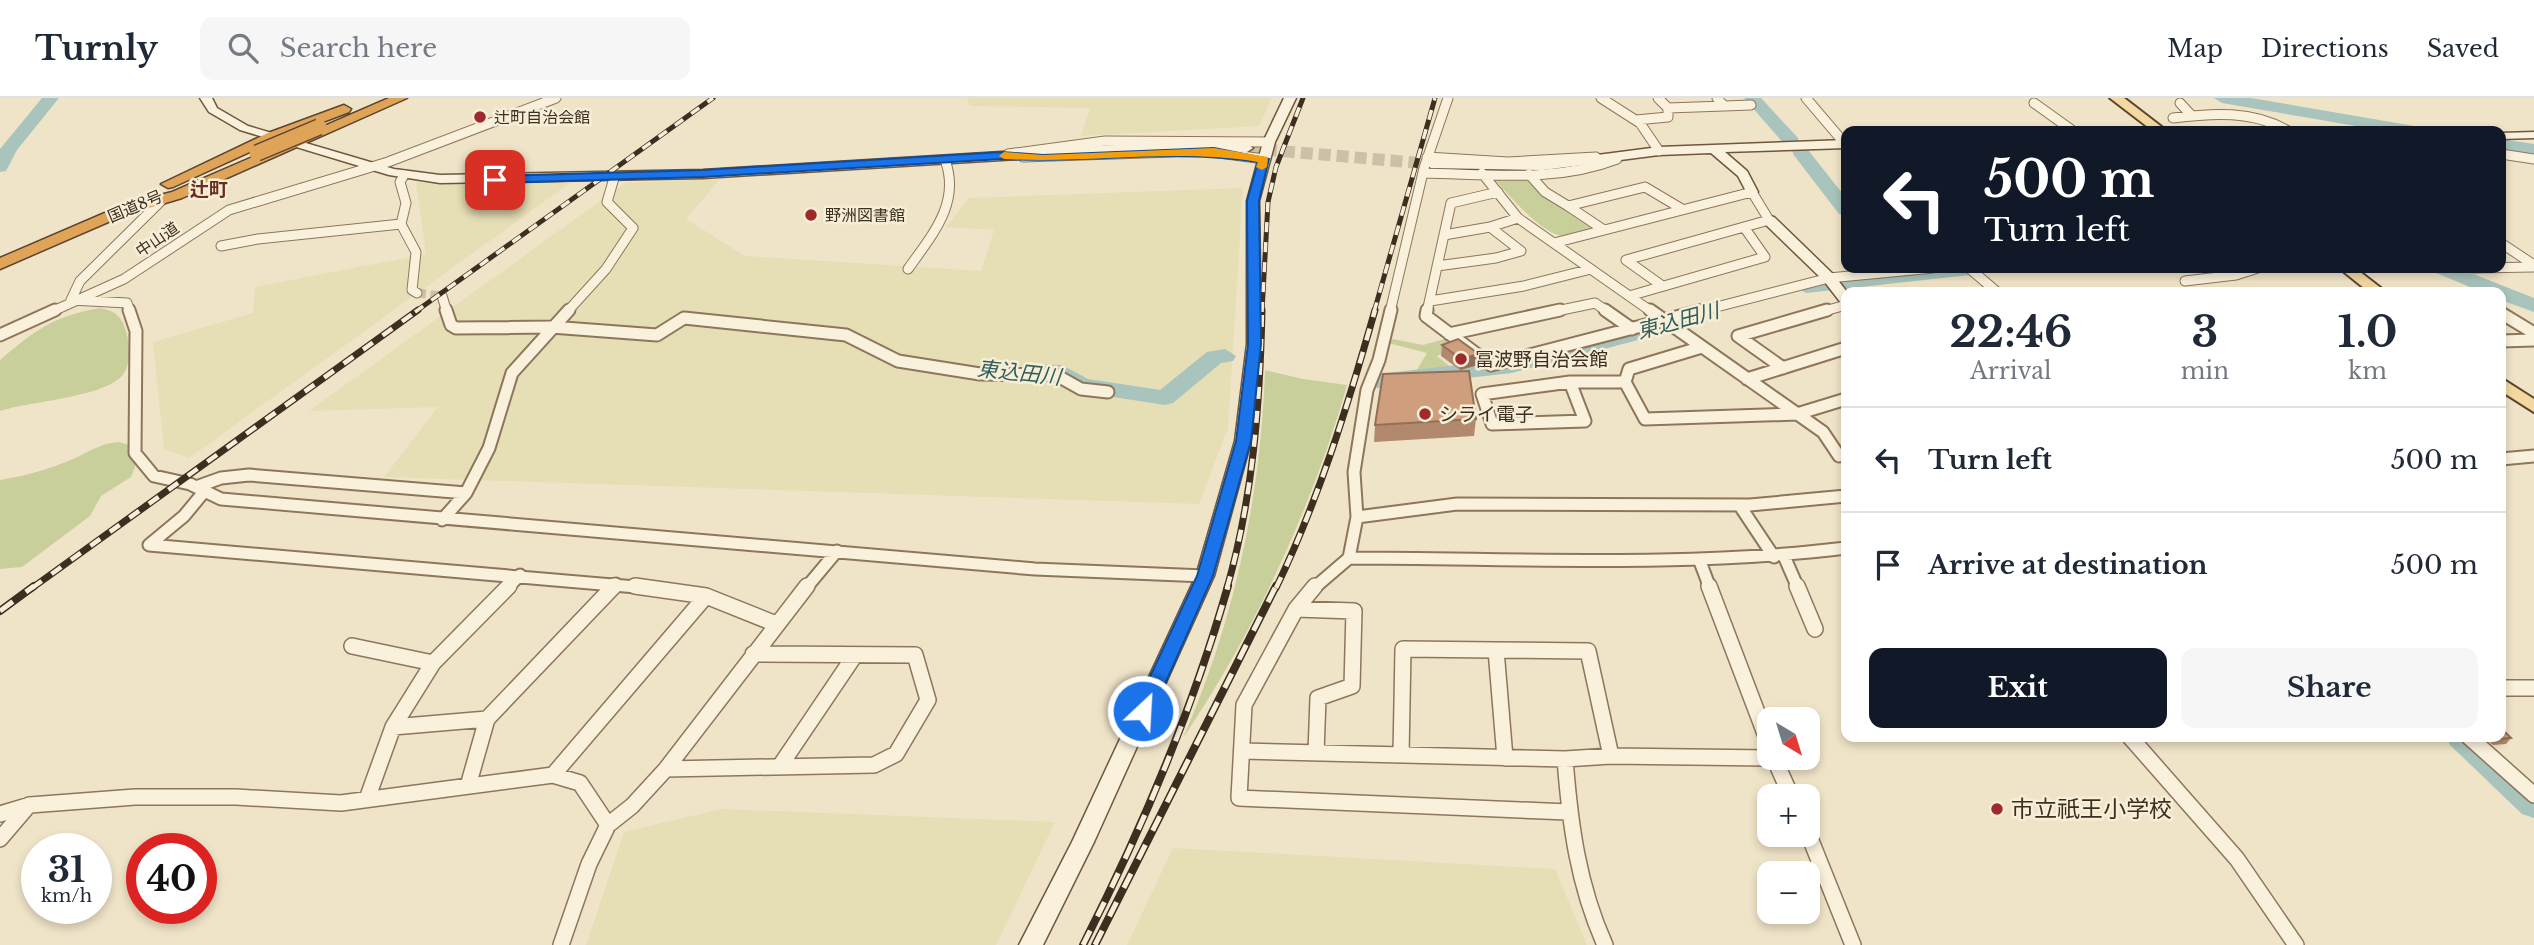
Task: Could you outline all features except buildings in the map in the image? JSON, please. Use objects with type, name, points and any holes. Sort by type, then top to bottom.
[{"type":"highway","points":[[121,212],[143,195],[273,136],[373,98]]},
{"type":"highway","name":"国道8号","points":[[0,264],[386,98]]},
{"type":"highway","points":[[121,212],[161,201],[400,98]]},
{"type":"main road","points":[[2116,98],[2154,126]]},
{"type":"main road","points":[[2353,273],[2371,287]]},
{"type":"main road","points":[[2506,387],[2534,407]]},
{"type":"street","points":[[206,98],[214,110],[229,120],[298,144],[404,175],[471,180],[614,178],[1167,146],[1247,148]]},
{"type":"street","points":[[218,98],[229,120]]},
{"type":"street","points":[[375,166],[556,98]]},
{"type":"street","points":[[1031,945],[1083,842],[1205,576],[1243,441],[1254,344],[1253,201],[1269,142],[1290,98]]},
{"type":"street","points":[[1349,558],[1357,517],[1354,472],[1367,390],[1379,360],[1428,164],[1448,98]]},
{"type":"street","points":[[1601,98],[1636,120],[1659,151]]},
{"type":"street","points":[[1636,120],[1668,117],[1668,108],[1658,98]]},
{"type":"street","points":[[1717,98],[1724,106]]},
{"type":"street","points":[[1806,98],[1841,138]]},
{"type":"street","points":[[2034,103],[2066,126]]},
{"type":"street","points":[[2180,103],[2192,116]]},
{"type":"street","points":[[1668,108],[1751,105]]},
{"type":"street","points":[[2173,118],[2192,116],[2264,119],[2281,126]]},
{"type":"street","points":[[2506,136],[2534,135]]},
{"type":"street","points":[[1002,156],[1038,148],[1164,139],[1269,142]]},
{"type":"street","points":[[1428,164],[1512,167],[1617,159],[1659,151],[1841,144]]},
{"type":"street","points":[[1714,149],[1743,174],[1769,220],[1829,278],[1841,296]]},
{"type":"street","points":[[1002,156],[1043,158],[1214,152],[1264,159]]},
{"type":"street","points":[[2506,155],[2534,159]]},
{"type":"street","points":[[1428,164],[1482,173],[1529,174],[1593,167],[1617,159]]},
{"type":"street","points":[[908,269],[937,228],[952,198],[951,172],[945,160]]},
{"type":"street","name":"中山道","points":[[0,335],[76,302],[141,269],[229,210],[375,166]]},
{"type":"street","points":[[1482,173],[1518,218],[1823,432],[1839,456]]},
{"type":"street","points":[[1529,174],[1545,192],[1604,230]]},
{"type":"street","points":[[401,225],[406,203],[400,181],[404,175]]},
{"type":"street","points":[[442,520],[466,493],[489,448],[512,373],[606,269],[633,228],[607,202],[614,178]]},
{"type":"street","points":[[1568,206],[1645,187],[1682,209]]},
{"type":"street","points":[[1497,192],[1451,203],[1426,316],[1491,365],[1829,278],[1881,273]]},
{"type":"street","points":[[1554,243],[1752,192]]},
{"type":"street","points":[[161,201],[80,281],[71,299],[76,302],[127,303],[136,331],[135,453],[154,476],[221,499],[1035,569],[1205,576]]},
{"type":"street","points":[[1444,235],[1490,227],[1518,218]]},
{"type":"street","points":[[1661,285],[1626,260],[1769,220]]},
{"type":"street","points":[[221,246],[258,239],[401,225]]},
{"type":"street","points":[[401,225],[413,240],[419,257],[411,285],[412,290],[417,293]]},
{"type":"street","points":[[1437,266],[1496,258],[1521,251],[1490,227]]},
{"type":"street","points":[[1629,296],[1765,257],[1744,227]]},
{"type":"street","points":[[2506,246],[2534,266]]},
{"type":"street","points":[[2506,268],[2534,266]]},
{"type":"street","points":[[1430,301],[1524,286],[1591,269]]},
{"type":"street","points":[[1975,273],[1991,287]]},
{"type":"street","points":[[2185,281],[2242,273]]},
{"type":"street","points":[[442,296],[451,325],[456,328],[496,325],[657,334],[684,318],[846,335],[898,361],[980,373],[1056,375],[1081,389],[1108,392]]},
{"type":"street","points":[[1449,334],[1595,303],[1632,330]]},
{"type":"street","points":[[1783,368],[1738,336],[1841,305]]},
{"type":"street","points":[[2506,316],[2534,333]]},
{"type":"street","points":[[2506,341],[2534,340]]},
{"type":"street","points":[[1697,344],[1629,369],[1625,382],[1645,419],[1797,414],[1841,401]]},
{"type":"street","points":[[1747,379],[1841,350]]},
{"type":"street","points":[[1570,382],[1585,421],[1492,424],[1482,394],[1570,382],[1625,382]]},
{"type":"street","points":[[2506,459],[2534,456]]},
{"type":"street","points":[[466,493],[249,475],[221,478],[200,490],[184,516],[149,545],[616,584],[706,596],[776,624]]},
{"type":"street","points":[[1357,517],[1456,504],[1740,506],[1797,504],[1841,497]]},
{"type":"street","points":[[1740,506],[1779,557],[1815,629]]},
{"type":"street","points":[[1568,812],[1238,797],[1244,705],[1296,609],[1323,577],[1349,558],[1699,559],[1779,557],[1841,549]]},
{"type":"street","points":[[561,945],[589,864],[608,825],[632,806],[666,769],[776,624],[837,551]]},
{"type":"street","points":[[1699,559],[1757,712]]},
{"type":"street","points":[[367,799],[393,727],[433,663],[520,575]]},
{"type":"street","points":[[468,786],[487,719],[616,584]]},
{"type":"street","points":[[553,775],[706,596]]},
{"type":"street","points":[[1296,609],[1354,611],[1352,686],[1318,698],[1316,753]]},
{"type":"street","points":[[352,646],[433,663]]},
{"type":"street","points":[[1401,755],[1403,649],[1588,651],[1611,756]]},
{"type":"street","points":[[1496,650],[1505,758]]},
{"type":"street","points":[[666,769],[874,765],[896,754],[928,700],[915,655],[753,654]]},
{"type":"street","points":[[780,766],[855,655]]},
{"type":"street","points":[[2506,688],[2534,688]]},
{"type":"street","points":[[393,727],[487,719]]},
{"type":"street","points":[[2134,742],[2237,859],[2295,945]]},
{"type":"street","points":[[2475,742],[2534,795]]},
{"type":"street","points":[[1241,751],[1565,760],[1611,756],[1757,758]]},
{"type":"street","points":[[1565,760],[1568,812],[1578,872],[1605,945]]},
{"type":"street","points":[[0,814],[30,805],[135,797],[236,796],[341,803],[553,775],[580,783],[608,825]]},
{"type":"street","points":[[0,839],[30,805]]},
{"type":"street","points":[[1814,847],[1853,945]]},
{"type":"shaded area","points":[[967,98],[1272,98],[1259,126],[1081,136],[1090,108],[970,106]]},
{"type":"shaded area","points":[[720,179],[686,219],[745,256],[981,271],[994,230],[946,227],[969,198],[1243,188],[1228,428],[1199,504],[384,477],[438,407],[309,411],[625,183]]},
{"type":"shaded area","points":[[416,182],[570,183],[189,458],[164,449],[153,342],[253,313],[255,287],[426,254]]},
{"type":"shaded area","points":[[721,809],[1055,822],[996,945],[586,945],[624,832]]},
{"type":"shaded area","points":[[1173,848],[1555,869],[1587,945],[1127,945]]},
{"type":"green space","points":[[1500,177],[1525,177],[1593,225],[1592,228],[1565,236],[1547,230],[1527,214],[1495,180]]},
{"type":"green space","points":[[100,308],[117,315],[126,330],[129,357],[120,378],[110,385],[80,395],[0,411],[0,360],[24,340],[57,320]]},
{"type":"green space","points":[[1448,338],[1459,346],[1437,356],[1453,369],[1415,373],[1427,353],[1388,343],[1393,339],[1423,345]]},
{"type":"green space","points":[[1265,370],[1347,385],[1317,476],[1279,568],[1233,656],[1183,738],[1217,649],[1242,558],[1258,465]]},
{"type":"green space","points":[[119,442],[142,449],[131,477],[101,496],[90,516],[22,567],[0,569],[0,480],[46,469],[101,446]]},
{"type":"waterway","points":[[0,167],[9,149],[51,98]]},
{"type":"waterway","points":[[1752,98],[1792,142]]},
{"type":"waterway","points":[[2222,98],[2385,126]]},
{"type":"waterway","points":[[2506,145],[2534,149]]},
{"type":"waterway","points":[[1799,150],[1841,204]]},
{"type":"waterway","name":"東込田川","points":[[1806,287],[1933,273]]},
{"type":"waterway","name":"東込田川","points":[[2453,273],[2488,287]]},
{"type":"waterway","name":"東込田川","points":[[2506,294],[2534,306]]},
{"type":"waterway","name":"東込田川","points":[[1378,381],[1512,366],[1634,334]]},
{"type":"waterway","name":"東込田川","points":[[1031,371],[1062,372],[1081,385],[1165,398],[1215,357],[1225,356]]},
{"type":"waterway","points":[[2466,742],[2534,805]]},
{"type":"tunnel","points":[[1247,148],[1431,164]]},
{"type":"tunnel","points":[[417,293],[442,296]]},
{"type":"railway","points":[[415,312],[713,98]]},
{"type":"railway","points":[[1262,312],[1268,202],[1276,167],[1303,98]]},
{"type":"railway","points":[[1374,312],[1435,98]]},
{"type":"railway","points":[[32,588],[418,310]]},
{"type":"railway","points":[[1227,588],[1243,519],[1254,450],[1262,310]]},
{"type":"railway","points":[[1276,588],[1306,520],[1331,451],[1375,310]]},
{"type":"railway","points":[[0,611],[34,586]]},
{"type":"railway","points":[[1083,945],[1164,769],[1198,679],[1228,586]]},
{"type":"railway","points":[[1095,945],[1276,586]]},
{"type":"slow traffic","points":[[1004,156],[1043,158],[1171,151],[1240,153],[1264,159],[1262,167]]},
{"type":"place","name":"辻町自治会館","points":[[480,117]]},
{"type":"place","name":"野洲図書館","points":[[811,215]]},
{"type":"place","name":"冨波野自治会館","points":[[1461,359]]},
{"type":"place","name":"シライ電子","points":[[1425,414]]},
{"type":"place","name":"市立祇王小学校","points":[[1997,809]]},
{"type":"district","name":"辻町","points":[[209,189]]},
{"type":"route","points":[[495,180],[614,178],[1002,156],[1043,158],[1171,151],[1240,153],[1264,159],[1253,201],[1252,245],[1256,287],[1254,344],[1243,441],[1205,576],[1143,711]]}]
